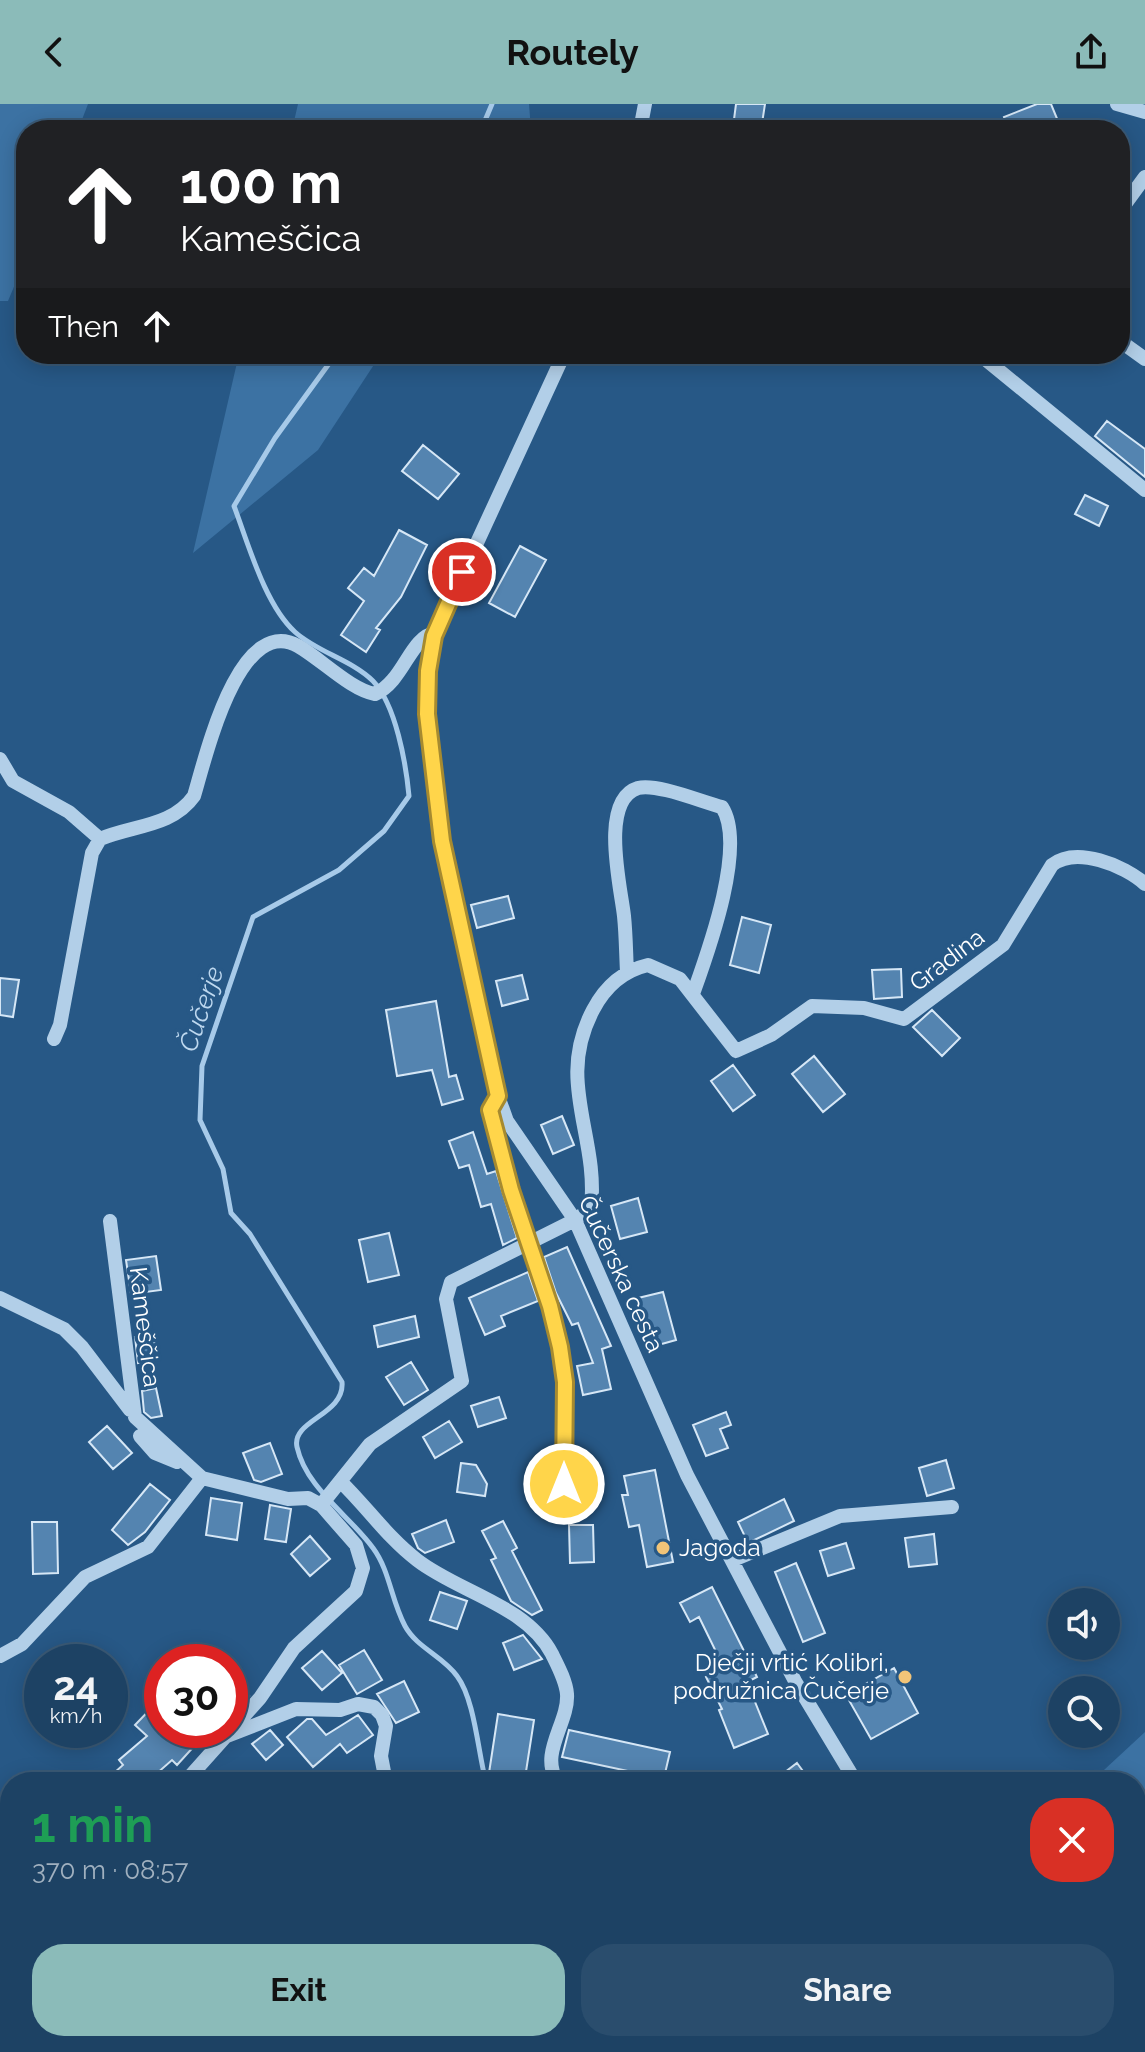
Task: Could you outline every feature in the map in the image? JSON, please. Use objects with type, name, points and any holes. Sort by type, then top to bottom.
[{"type":"street","points":[[1117,104],[1145,112]]},
{"type":"street","points":[[1130,197],[1145,177]]},
{"type":"street","name":"Čučerska cesta","points":[[559,364],[435,633],[428,671],[427,714],[436,808],[498,1096],[507,1121],[575,1220],[687,1475],[795,1681],[850,1772]]},
{"type":"street","points":[[991,364],[1145,490]]},
{"type":"street","points":[[54,1039],[60,1025],[92,853],[100,839],[160,822],[185,809],[194,796],[228,691],[244,664],[266,645],[280,641],[294,643],[360,689],[375,694],[389,688],[421,638],[435,633]]},
{"type":"street","points":[[0,759],[13,781],[69,812],[100,839]]},
{"type":"street","points":[[329,1495],[370,1444],[462,1381],[447,1311],[451,1282],[575,1220],[591,1208],[593,1185],[576,1081],[577,1046],[599,998],[627,972],[624,914],[615,859],[617,824],[624,799],[637,789],[650,787],[722,807],[731,823],[726,895],[693,994]]},
{"type":"street","name":"Gradina","points":[[627,972],[648,965],[680,979],[736,1051],[771,1035],[812,1006],[864,1008],[904,1019],[1003,945],[1052,865],[1062,857],[1075,855],[1125,870],[1145,884]]},
{"type":"street","points":[[498,1096],[490,1110],[511,1190],[550,1306],[563,1371],[565,1505]]},
{"type":"street","name":"Kameščica","points":[[110,1221],[135,1417],[202,1478],[288,1499],[329,1495]]},
{"type":"street","points":[[0,1298],[64,1329],[112,1384],[135,1417]]},
{"type":"street","points":[[140,1436],[155,1453],[182,1463]]},
{"type":"street","points":[[0,1656],[22,1644],[85,1577],[148,1547],[202,1478]]},
{"type":"street","points":[[248,1711],[294,1648],[344,1603],[361,1579],[363,1568],[356,1545],[329,1495]]},
{"type":"street","points":[[329,1495],[380,1528],[421,1563],[535,1631],[550,1650],[568,1695],[554,1740],[552,1772]]},
{"type":"street","points":[[733,1560],[840,1516],[952,1507]]},
{"type":"street","points":[[248,1728],[296,1709],[340,1710],[358,1704],[374,1707],[382,1715],[386,1726],[381,1756],[384,1772]]},
{"type":"street","points":[[194,1772],[215,1748]]},
{"type":"shaded area","points":[[0,104],[88,104],[82,120],[16,120],[16,282],[8,301],[0,301]]},
{"type":"shaded area","points":[[298,104],[529,104],[530,120],[294,120]]},
{"type":"shaded area","points":[[237,364],[374,364],[318,450],[193,553]]},
{"type":"shaded area","points":[[1145,1732],[1145,1772],[1102,1772]]},
{"type":"building","points":[[736,104],[765,104],[763,120],[734,120]]},
{"type":"building","points":[[1037,104],[1051,104],[1058,120],[1005,120],[1004,117]]},
{"type":"building","points":[[1107,421],[1145,449],[1145,477],[1095,436]]},
{"type":"building","points":[[423,445],[459,474],[438,499],[402,471]]},
{"type":"building","points":[[1085,495],[1108,506],[1099,526],[1075,514]]},
{"type":"building","points":[[399,530],[427,545],[401,597],[376,628],[380,630],[366,652],[341,635],[364,601],[348,588],[364,568],[374,576]]},
{"type":"building","points":[[520,546],[546,560],[515,617],[489,603]]},
{"type":"building","points":[[508,896],[514,918],[477,928],[471,905]]},
{"type":"building","points":[[742,917],[771,925],[759,973],[730,965]]},
{"type":"building","points":[[901,969],[902,997],[874,999],[872,970]]},
{"type":"building","points":[[522,975],[528,999],[502,1006],[496,981]]},
{"type":"building","points":[[0,978],[19,980],[13,1017],[0,1015]]},
{"type":"building","points":[[436,1001],[449,1077],[456,1075],[463,1099],[442,1105],[432,1070],[397,1076],[386,1010]]},
{"type":"building","points":[[932,1010],[960,1038],[942,1056],[913,1027]]},
{"type":"building","points":[[814,1056],[845,1094],[823,1112],[792,1074]]},
{"type":"building","points":[[733,1065],[755,1095],[733,1111],[711,1081]]},
{"type":"building","points":[[562,1116],[574,1145],[553,1154],[541,1125]]},
{"type":"building","points":[[473,1132],[487,1174],[496,1171],[517,1238],[503,1245],[491,1204],[481,1207],[469,1165],[459,1168],[449,1141]]},
{"type":"building","points":[[638,1198],[647,1232],[620,1239],[611,1206]]},
{"type":"building","points":[[389,1233],[399,1275],[368,1282],[359,1240]]},
{"type":"building","points":[[567,1247],[611,1346],[602,1349],[611,1389],[583,1395],[577,1366],[593,1363],[578,1323],[572,1325],[556,1293],[544,1257]]},
{"type":"building","points":[[156,1256],[161,1290],[131,1294],[126,1260]]},
{"type":"building","points":[[528,1272],[538,1301],[501,1316],[505,1326],[485,1335],[469,1298]]},
{"type":"building","points":[[663,1292],[676,1340],[651,1347],[638,1298]]},
{"type":"building","points":[[415,1316],[419,1337],[378,1347],[374,1326]]},
{"type":"building","points":[[153,1334],[158,1359],[138,1363],[135,1337]]},
{"type":"building","points":[[411,1362],[428,1390],[404,1405],[386,1377]]},
{"type":"building","points":[[156,1388],[162,1416],[151,1418],[144,1412],[142,1391]]},
{"type":"building","points":[[499,1397],[506,1418],[478,1427],[471,1406]]},
{"type":"building","points":[[726,1412],[731,1425],[720,1429],[728,1448],[706,1456],[693,1425]]},
{"type":"building","points":[[449,1421],[462,1442],[435,1458],[423,1437]]},
{"type":"building","points":[[107,1426],[132,1453],[113,1469],[89,1442]]},
{"type":"building","points":[[270,1443],[282,1474],[261,1482],[254,1480],[243,1453]]},
{"type":"building","points":[[946,1460],[954,1488],[927,1496],[919,1468]]},
{"type":"building","points":[[461,1463],[476,1465],[487,1484],[485,1496],[457,1492]]},
{"type":"building","points":[[655,1470],[673,1562],[647,1567],[639,1525],[629,1527],[622,1495],[628,1495],[624,1476]]},
{"type":"building","points":[[150,1484],[170,1500],[145,1532],[128,1545],[112,1530]]},
{"type":"building","points":[[211,1498],[242,1503],[237,1540],[206,1535]]},
{"type":"building","points":[[784,1499],[794,1521],[748,1543],[738,1522]]},
{"type":"building","points":[[270,1505],[291,1509],[286,1542],[265,1539]]},
{"type":"building","points":[[446,1520],[454,1542],[425,1553],[418,1548],[412,1534]]},
{"type":"building","points":[[503,1521],[517,1548],[512,1551],[542,1610],[532,1615],[511,1601],[491,1560],[496,1558],[482,1531]]},
{"type":"building","points":[[32,1522],[57,1522],[58,1573],[33,1574]]},
{"type":"building","points":[[569,1525],[593,1525],[594,1562],[570,1563]]},
{"type":"building","points":[[934,1534],[937,1564],[909,1567],[905,1538]]},
{"type":"building","points":[[310,1536],[330,1559],[310,1576],[291,1554]]},
{"type":"building","points":[[846,1543],[854,1568],[828,1576],[820,1551]]},
{"type":"building","points":[[796,1563],[825,1633],[803,1642],[775,1572]]},
{"type":"building","points":[[712,1587],[757,1677],[747,1682],[768,1734],[734,1748],[719,1710],[722,1709],[706,1677],[724,1668],[699,1617],[690,1622],[680,1603]]},
{"type":"building","points":[[440,1592],[467,1601],[457,1629],[430,1620]]},
{"type":"building","points":[[523,1635],[542,1659],[514,1670],[503,1643]]},
{"type":"building","points":[[364,1650],[382,1680],[357,1694],[339,1665]]},
{"type":"building","points":[[322,1651],[342,1673],[322,1690],[302,1668]]},
{"type":"building","points":[[894,1668],[918,1713],[871,1739],[846,1695]]},
{"type":"building","points":[[404,1681],[419,1712],[396,1723],[377,1694]]},
{"type":"building","points":[[498,1714],[534,1720],[526,1772],[489,1772]]},
{"type":"building","points":[[358,1715],[373,1735],[347,1753],[340,1744],[313,1767],[287,1737],[307,1719],[312,1719],[326,1735]]},
{"type":"building","points":[[144,1716],[144,1733],[135,1725]]},
{"type":"building","points":[[270,1730],[283,1745],[266,1760],[252,1744]]},
{"type":"building","points":[[569,1730],[670,1752],[665,1772],[633,1772],[562,1757]]},
{"type":"building","points":[[144,1739],[144,1748],[192,1748],[177,1765],[172,1760],[158,1772],[115,1772],[123,1765],[119,1760]]},
{"type":"building","points":[[797,1763],[804,1772],[785,1772]]},
{"type":"waterway","name":"Čučerje","points":[[485,120],[492,104]]},
{"type":"waterway","name":"Čučerje","points":[[329,364],[275,438],[234,506],[258,573],[284,620],[304,639],[365,674],[381,692],[394,719],[409,796],[384,831],[339,870],[253,917],[202,1066],[200,1120],[223,1169],[231,1213],[250,1234],[342,1382],[341,1393],[335,1402],[309,1423],[297,1438],[302,1462],[319,1488],[379,1557],[400,1616],[410,1634],[445,1663],[463,1686],[472,1712],[484,1772]]},
{"type":"place","name":"Jagoda","points":[[663,1548]]},
{"type":"place","name":"Dječji vrtić Kolibri, podružnica Čučerje","points":[[905,1677]]},
{"type":"route","points":[[462,572],[435,633],[428,671],[427,714],[436,808],[498,1096],[490,1110],[511,1190],[550,1306],[560,1347],[565,1382],[564,1484]]}]
